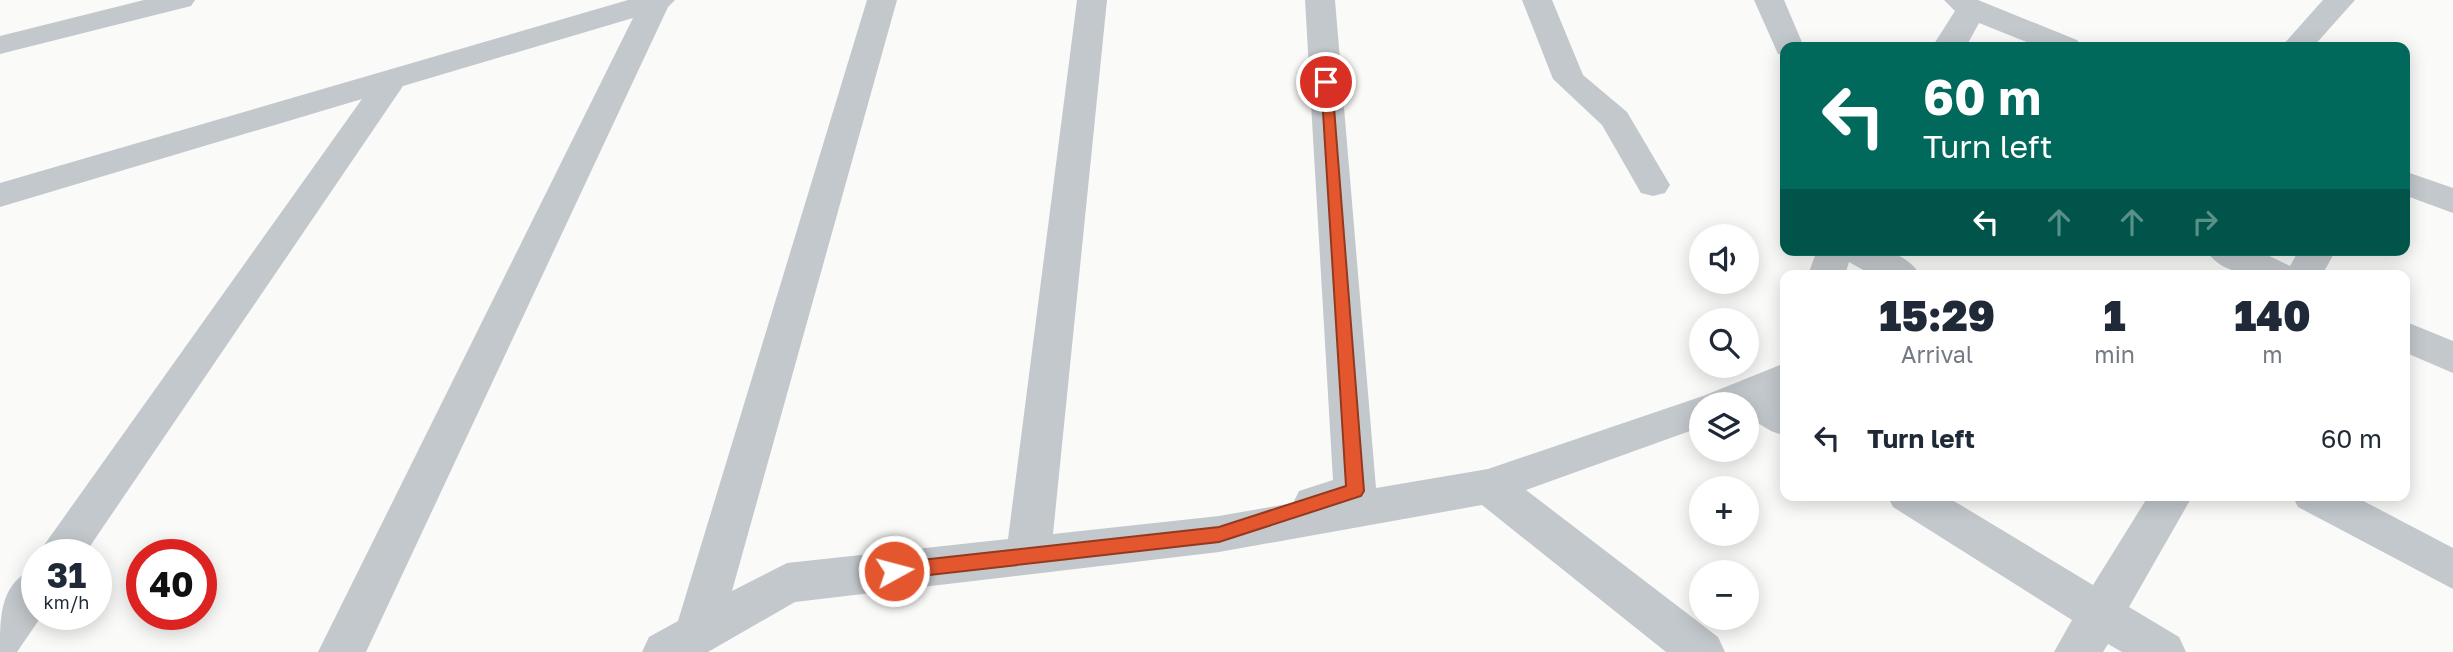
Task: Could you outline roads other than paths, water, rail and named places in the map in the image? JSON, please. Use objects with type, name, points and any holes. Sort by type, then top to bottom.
[{"type":"street","points":[[0,44],[180,0]]},
{"type":"street","points":[[681,643],[882,0]]},
{"type":"street","points":[[1028,556],[1092,0]]},
{"type":"street","points":[[1219,534],[1355,491],[1320,0]]},
{"type":"street","points":[[1537,0],[1569,79],[1615,118],[1653,185]]},
{"type":"street","points":[[1769,0],[1787,42]]},
{"type":"street","points":[[2300,42],[2340,0]]},
{"type":"street","points":[[0,195],[658,1]]},
{"type":"street","points":[[342,652],[658,1]]},
{"type":"street","points":[[1954,42],[1965,5],[2054,42]]},
{"type":"street","points":[[69,539],[392,79]]},
{"type":"street","points":[[2410,184],[2453,201]]},
{"type":"street","points":[[1867,256],[1893,270]]},
{"type":"street","points":[[2237,256],[2266,270]]},
{"type":"street","points":[[2410,338],[2453,358]]},
{"type":"street","points":[[1751,392],[1780,380]]},
{"type":"street","points":[[1759,410],[1780,418]]},
{"type":"street","points":[[681,643],[787,583],[1219,534],[1489,486],[1689,415]]},
{"type":"street","points":[[1489,486],[1702,652]]},
{"type":"street","points":[[1918,501],[2162,652]]},
{"type":"street","points":[[2078,652],[2168,501]]},
{"type":"street","points":[[2324,501],[2453,570]]},
{"type":"street","points":[[0,638],[21,608]]}]
